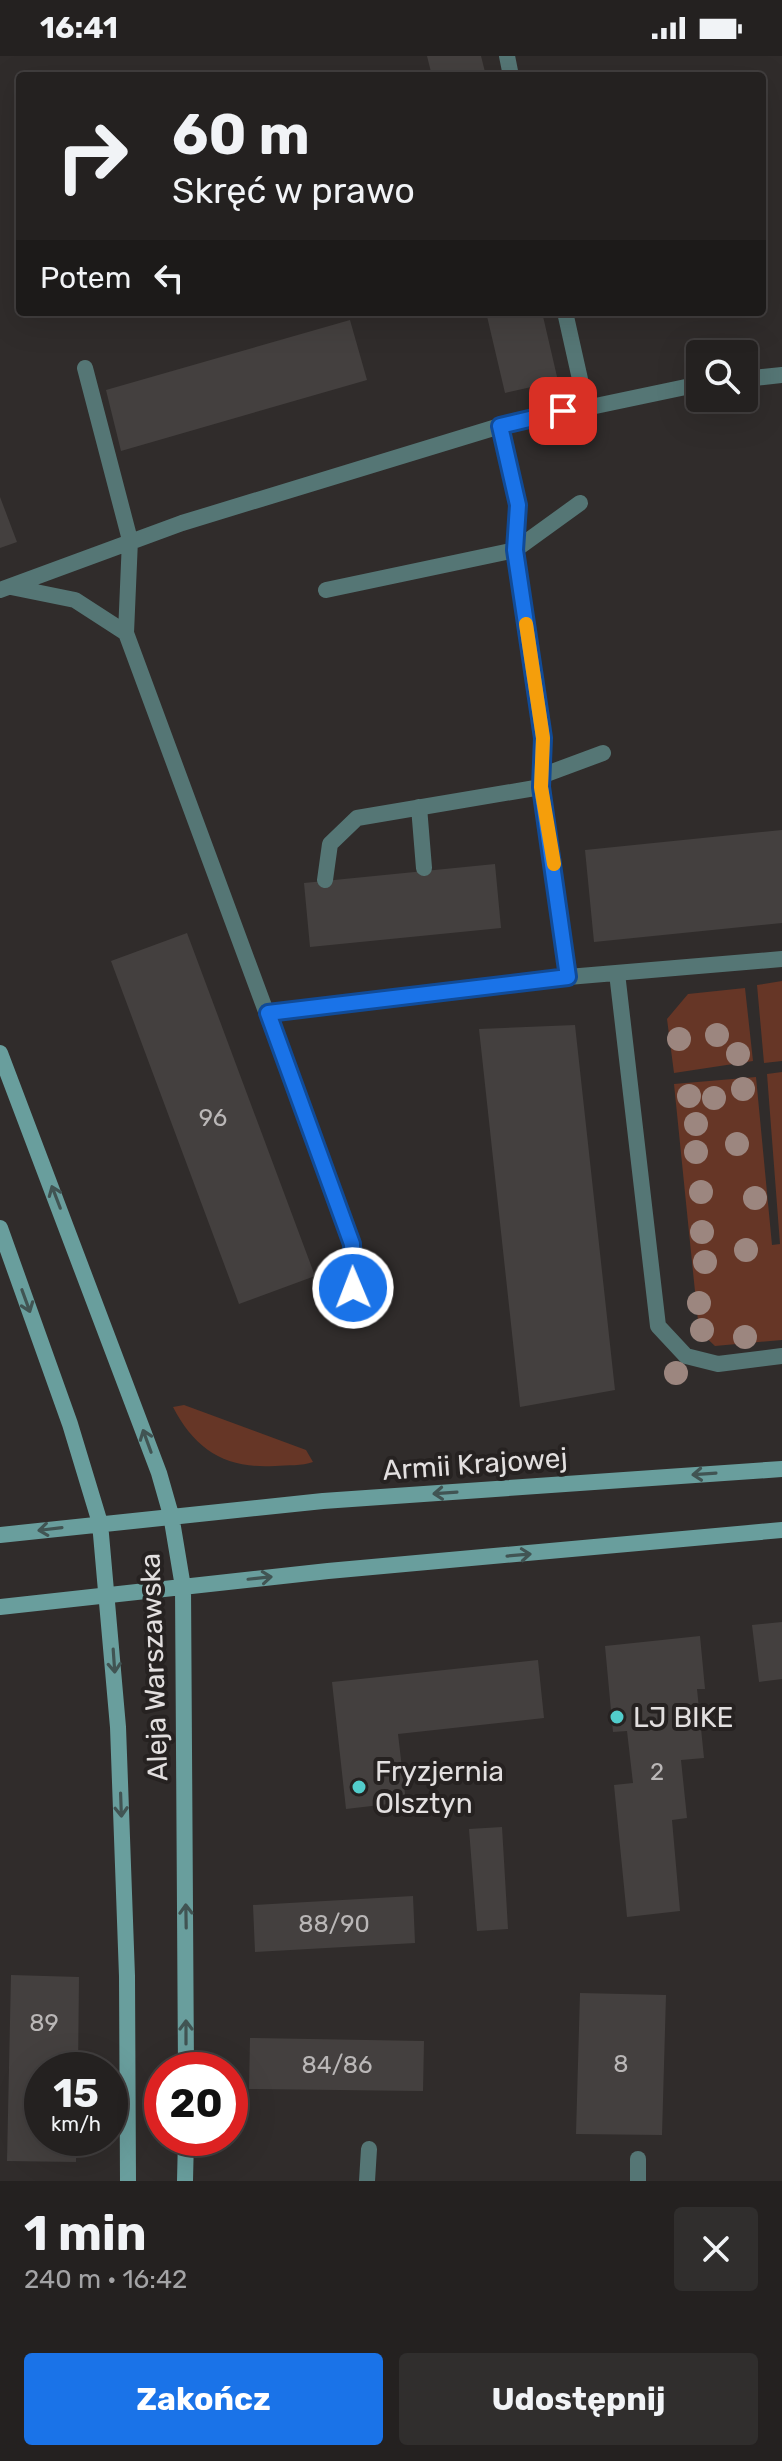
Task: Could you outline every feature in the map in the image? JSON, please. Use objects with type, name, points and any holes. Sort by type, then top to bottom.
[{"type":"main road","name":"Aleja Warszawska","points":[[0,1053],[95,1299],[171,1515],[183,1587],[186,2052]]},
{"type":"main road","name":"Aleja Warszawska","points":[[0,1228],[70,1424],[100,1523],[109,1595],[118,1727],[127,1976],[128,2181]]},
{"type":"main road","name":"Armii Krajowej","points":[[0,1535],[171,1515],[782,1469]]},
{"type":"main road","points":[[0,1607],[782,1530]]},
{"type":"main road","points":[[185,2181],[186,2156]]},
{"type":"street","points":[[566,316],[586,406]]},
{"type":"street","points":[[85,368],[130,540],[126,633],[352,1244],[353,1288]]},
{"type":"street","points":[[758,378],[782,375]]},
{"type":"street","points":[[4,588],[130,540],[500,426],[686,387]]},
{"type":"street","points":[[500,426],[518,505],[515,550],[543,738],[541,781],[568,977]]},
{"type":"street","points":[[326,590],[515,550],[580,503]]},
{"type":"street","points":[[4,588],[75,600],[126,633]]},
{"type":"street","points":[[325,880],[330,844],[357,818],[541,781],[603,753]]},
{"type":"street","points":[[419,807],[424,868]]},
{"type":"street","points":[[268,1013],[568,977],[782,959]]},
{"type":"street","points":[[617,973],[658,1326],[686,1356],[718,1364],[782,1356]]},
{"type":"street","points":[[367,2181],[369,2149]]},
{"type":"street","points":[[638,2159],[638,2181]]},
{"type":"shaded area","points":[[782,981],[782,1061],[764,1063],[757,985]]},
{"type":"shaded area","points":[[745,988],[753,1061],[674,1073],[667,1019],[688,994]]},
{"type":"shaded area","points":[[782,1072],[782,1340],[715,1346],[699,1331],[674,1084],[756,1077],[772,1245],[780,1244],[767,1074]]},
{"type":"shaded area","points":[[184,1405],[306,1450],[313,1462],[257,1466],[227,1460],[214,1454],[191,1435],[173,1407]]},
{"type":"building","points":[[427,56],[481,56],[485,72],[431,72]]},
{"type":"building","points":[[487,316],[543,316],[558,381],[505,393]]},
{"type":"building","points":[[350,320],[367,380],[121,451],[106,390]]},
{"type":"building","points":[[0,497],[17,542],[0,548]]},
{"type":"building","points":[[782,830],[782,923],[594,942],[585,850]]},
{"type":"building","points":[[495,864],[501,928],[310,947],[304,883]]},
{"type":"building","points":[[187,933],[315,1276],[239,1304],[111,961]]},
{"type":"building","points":[[575,1025],[615,1390],[520,1407],[479,1029]]},
{"type":"building","points":[[782,1622],[782,1679],[759,1682],[752,1625]]},
{"type":"building","points":[[700,1636],[705,1689],[697,1689],[704,1758],[681,1760],[687,1818],[672,1820],[680,1911],[627,1917],[614,1785],[633,1783],[627,1731],[613,1732],[605,1646]]},
{"type":"building","points":[[538,1660],[544,1718],[398,1734],[406,1802],[346,1809],[332,1682]]},
{"type":"building","points":[[502,1827],[508,1929],[477,1931],[469,1829]]},
{"type":"building","points":[[413,1896],[415,1943],[255,1952],[253,1905]]},
{"type":"building","points":[[11,1975],[79,1977],[78,2052],[24,2052],[24,2156],[76,2156],[76,2162],[7,2161]]},
{"type":"building","points":[[580,1993],[666,1995],[662,2135],[576,2134]]},
{"type":"building","points":[[250,2038],[424,2041],[423,2091],[249,2089]]},
{"type":"slow traffic","points":[[526,624],[543,738],[541,787],[554,864]]},
{"type":"place","name":"LJ BIKE","points":[[617,1717]]},
{"type":"place","name":"Fryzjernia Olsztyn","points":[[359,1787]]},
{"type":"route","points":[[353,1288],[352,1244],[268,1013],[568,977],[548,817],[541,787],[543,738],[515,550],[518,505],[500,426],[563,411]]}]
